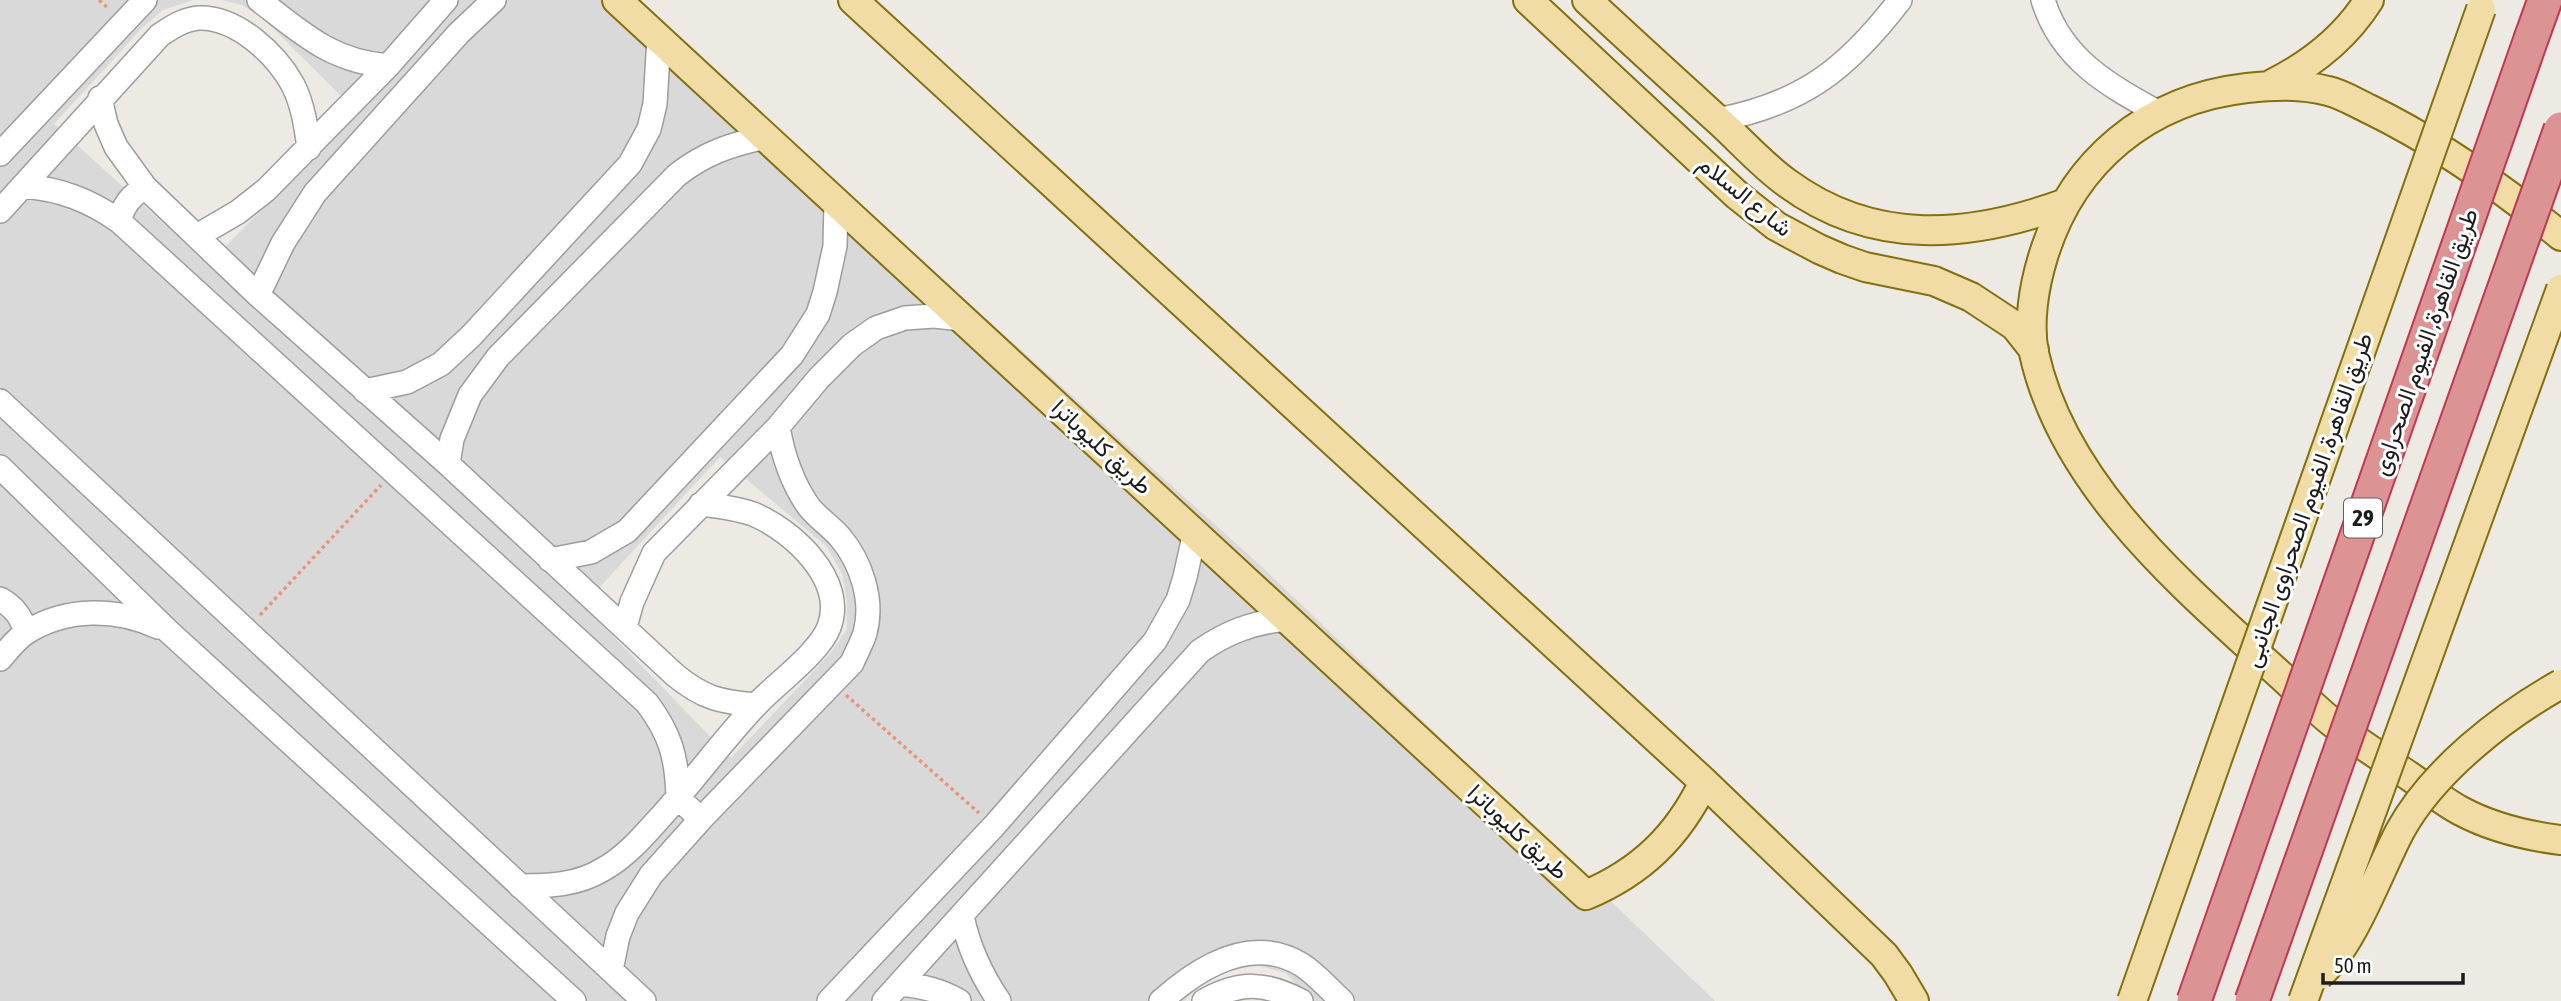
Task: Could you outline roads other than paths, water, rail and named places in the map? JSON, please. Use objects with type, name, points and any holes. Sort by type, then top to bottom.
[{"type":"highway","name":"طريق القاهرة, الفيوم الصحراوى","points":[[2194,1001],[2545,0]]},
{"type":"highway","name":"29","points":[[2252,1001],[2561,129]]},
{"type":"main road","name":"طريق كليوباترا","points":[[617,0],[1195,532],[1284,619],[1586,895],[1624,877],[1657,851],[1684,819],[1704,782]]},
{"type":"main road","points":[[853,0],[1704,782],[1868,939],[1898,974],[1914,1001]]},
{"type":"main road","name":"شارع السلام","points":[[1528,0],[1737,195],[1776,226],[1842,259],[1865,267],[1934,281],[1970,296],[2015,326],[2034,350]]},
{"type":"main road","name":"شارع السلام","points":[[1587,0],[1786,182],[1807,196],[1853,218],[1878,225],[1928,231],[1965,230],[2017,219],[2066,203]]},
{"type":"main road","points":[[2270,86],[2322,53],[2351,25],[2369,0]]},
{"type":"main road","name":"طريق القاهرة, الفيوم الصحراوى الجانبى","points":[[2132,1001],[2483,5]]},
{"type":"main road","points":[[2561,236],[2467,167],[2388,119],[2332,92],[2294,85],[2217,92],[2180,103],[2160,113],[2115,144],[2088,171],[2066,203],[2049,237],[2038,274],[2032,312],[2034,350],[2066,439],[2125,523],[2197,598],[2333,723],[2462,812],[2515,832],[2561,840]]},
{"type":"main road","points":[[2306,992],[2561,289]]},
{"type":"main road","points":[[2306,992],[2333,962],[2402,829],[2436,784],[2481,740],[2561,684]]},
{"type":"street","points":[[0,154],[145,0]]},
{"type":"street","points":[[259,0],[325,50],[348,60],[388,66]]},
{"type":"street","points":[[197,236],[238,212],[266,190],[388,66],[446,0]]},
{"type":"street","points":[[258,295],[283,243],[315,193],[459,33],[494,0]]},
{"type":"street","points":[[1717,120],[1764,109],[1808,89],[1828,76],[1865,44],[1900,0]]},
{"type":"street","points":[[2043,0],[2054,29],[2076,59],[2104,82],[2160,113]]},
{"type":"street","points":[[0,211],[160,35],[178,23],[199,18],[221,21],[250,37],[274,59],[293,85],[305,116],[309,148]]},
{"type":"street","points":[[365,391],[407,382],[440,364],[471,336],[630,164],[649,129],[656,104],[659,38]]},
{"type":"street","points":[[100,98],[106,124],[116,147],[145,187],[258,295],[448,464],[695,691],[712,699],[756,705]]},
{"type":"street","points":[[448,464],[452,439],[470,395],[498,357],[677,175],[707,155],[729,145],[766,137]]},
{"type":"street","points":[[23,186],[50,188],[75,196],[119,220],[647,703],[662,723],[673,747],[678,772],[678,798],[701,818]]},
{"type":"street","points":[[119,220],[124,206],[133,195],[145,187]]},
{"type":"street","points":[[550,560],[591,552],[627,531],[792,355],[818,314],[831,270],[837,223],[836,202]]},
{"type":"street","points":[[625,627],[632,602],[654,554],[778,427],[852,345],[876,328],[905,318],[934,316],[962,319]]},
{"type":"street","points":[[0,401],[644,1001]]},
{"type":"street","points":[[611,970],[618,936],[638,893],[651,875],[701,818],[852,663],[866,631],[868,597],[859,565],[797,488],[785,458],[778,427]]},
{"type":"street","points":[[0,467],[168,631],[574,1001]]},
{"type":"street","points":[[520,886],[560,885],[583,879],[603,870],[633,848],[756,705],[817,646],[829,628],[833,606],[829,585],[799,545],[778,528],[754,515],[728,507],[701,504]]},
{"type":"street","points":[[627,531],[654,554]]},
{"type":"street","points":[[829,1001],[994,826],[1155,641],[1178,600],[1195,532]]},
{"type":"street","points":[[0,599],[13,607],[22,619],[26,632]]},
{"type":"street","points":[[0,659],[26,632],[56,619],[84,613],[113,613],[132,617],[168,631]]},
{"type":"street","points":[[892,993],[1183,667],[1200,651],[1240,628],[1262,621],[1284,619]]},
{"type":"street","points":[[1155,641],[1172,651],[1183,667]]},
{"type":"street","points":[[962,916],[994,999]]},
{"type":"street","points":[[1161,1001],[1197,971],[1245,953],[1274,954],[1301,965],[1342,1001]]},
{"type":"street","points":[[1204,1001],[1223,990],[1250,985],[1276,989],[1301,1001]]},
{"type":"street","points":[[892,993],[922,986],[959,1001]]}]
